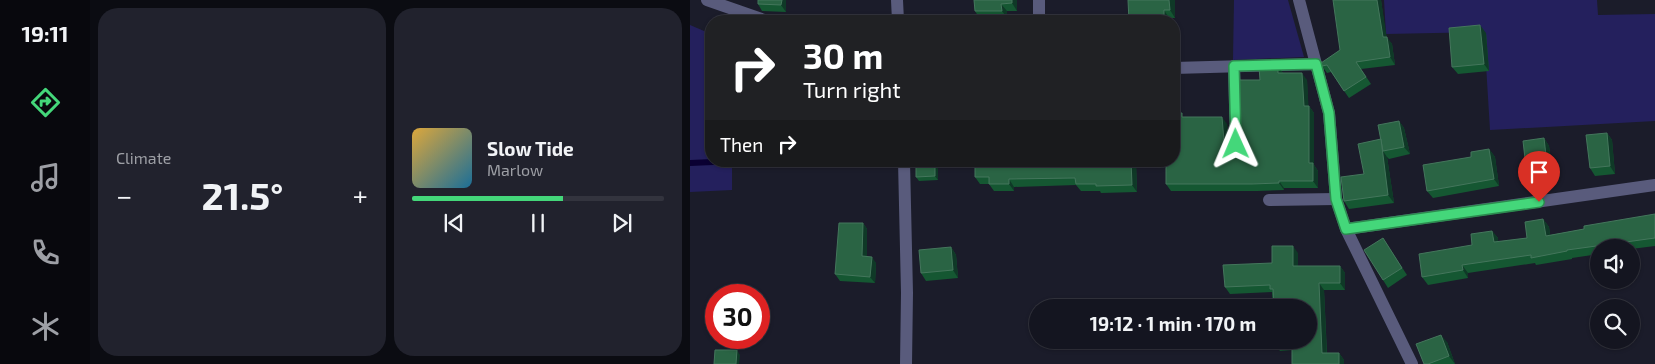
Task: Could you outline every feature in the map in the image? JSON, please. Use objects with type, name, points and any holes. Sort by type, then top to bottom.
[{"type":"street","points":[[706,0],[750,15]]},
{"type":"street","points":[[897,0],[898,15]]},
{"type":"street","points":[[1038,0],[1039,15]]},
{"type":"street","points":[[1299,0],[1329,113],[1336,199],[1346,229],[1412,364]]},
{"type":"street","points":[[1180,68],[1316,64]]},
{"type":"street","points":[[1234,66],[1236,144]]},
{"type":"street","points":[[904,167],[907,293],[906,364]]},
{"type":"street","points":[[1346,229],[1655,185]]},
{"type":"street","points":[[1269,200],[1336,199]]},
{"type":"shaded area","points":[[1234,0],[1288,0],[1304,57],[1233,60]]},
{"type":"shaded area","points":[[1384,0],[1597,0],[1598,15],[1655,14],[1655,121],[1490,130],[1484,32],[1386,34]]},
{"type":"shaded area","points":[[690,25],[705,31],[705,167],[732,167],[732,190],[690,192]]},
{"type":"building","points":[[758,0],[782,0],[781,5],[758,4]]},
{"type":"building","points":[[974,0],[1012,0],[1012,3],[1001,4],[1002,11],[975,11]]},
{"type":"building","points":[[1128,0],[1169,0],[1170,10],[1164,10],[1164,15],[1129,15]]},
{"type":"building","points":[[1333,0],[1377,0],[1383,37],[1387,37],[1390,57],[1356,62],[1366,77],[1344,91],[1327,65],[1322,66],[1321,63],[1340,50]]},
{"type":"building","points":[[1480,25],[1484,64],[1452,67],[1449,28]]},
{"type":"building","points":[[1278,66],[1278,73],[1302,73],[1304,106],[1309,106],[1309,163],[1313,163],[1313,181],[1279,181],[1279,183],[1252,184],[1166,184],[1166,167],[1180,167],[1180,113],[1182,113],[1182,117],[1222,117],[1224,141],[1232,145],[1236,144],[1239,137],[1239,80],[1260,80],[1259,67]]},
{"type":"building","points":[[1399,121],[1404,147],[1383,151],[1378,125]]},
{"type":"building","points":[[1607,133],[1610,166],[1590,168],[1586,135]]},
{"type":"building","points":[[1544,138],[1548,173],[1527,176],[1523,141]]},
{"type":"building","points":[[1381,139],[1388,195],[1344,201],[1341,177],[1364,174],[1358,144]]},
{"type":"building","points":[[1489,149],[1494,179],[1427,191],[1423,165],[1471,157],[1471,152]]},
{"type":"building","points":[[916,167],[935,167],[935,176],[916,177]]},
{"type":"building","points":[[975,167],[1131,167],[1132,185],[1096,186],[1096,184],[1076,184],[1075,178],[1009,179],[1009,184],[989,184],[989,177],[975,177]]},
{"type":"building","points":[[1655,214],[1655,238],[1640,240],[1590,239],[1590,247],[1531,258],[1531,255],[1462,265],[1463,270],[1422,277],[1419,254],[1472,245],[1471,234],[1492,231],[1494,242],[1527,238],[1525,222],[1543,219],[1546,236],[1584,229],[1584,226]]},
{"type":"building","points":[[839,223],[863,223],[862,256],[872,257],[870,277],[835,274]]},
{"type":"building","points":[[1383,238],[1402,268],[1383,280],[1364,250]]},
{"type":"building","points":[[1272,246],[1293,246],[1293,266],[1340,266],[1340,283],[1319,283],[1322,353],[1339,353],[1339,364],[1292,364],[1292,349],[1317,349],[1317,299],[1274,299],[1273,289],[1270,289],[1270,285],[1225,287],[1223,265],[1272,263]]},
{"type":"building","points":[[951,247],[953,270],[921,273],[919,250]]},
{"type":"building","points":[[1441,335],[1449,356],[1424,364],[1416,344]]},
{"type":"building","points":[[715,350],[737,350],[736,364],[714,364]]},
{"type":"waterway","points":[[690,163],[705,162]]},
{"type":"route","points":[[1236,144],[1234,66],[1316,64],[1329,113],[1336,199],[1346,229],[1539,202]]}]
